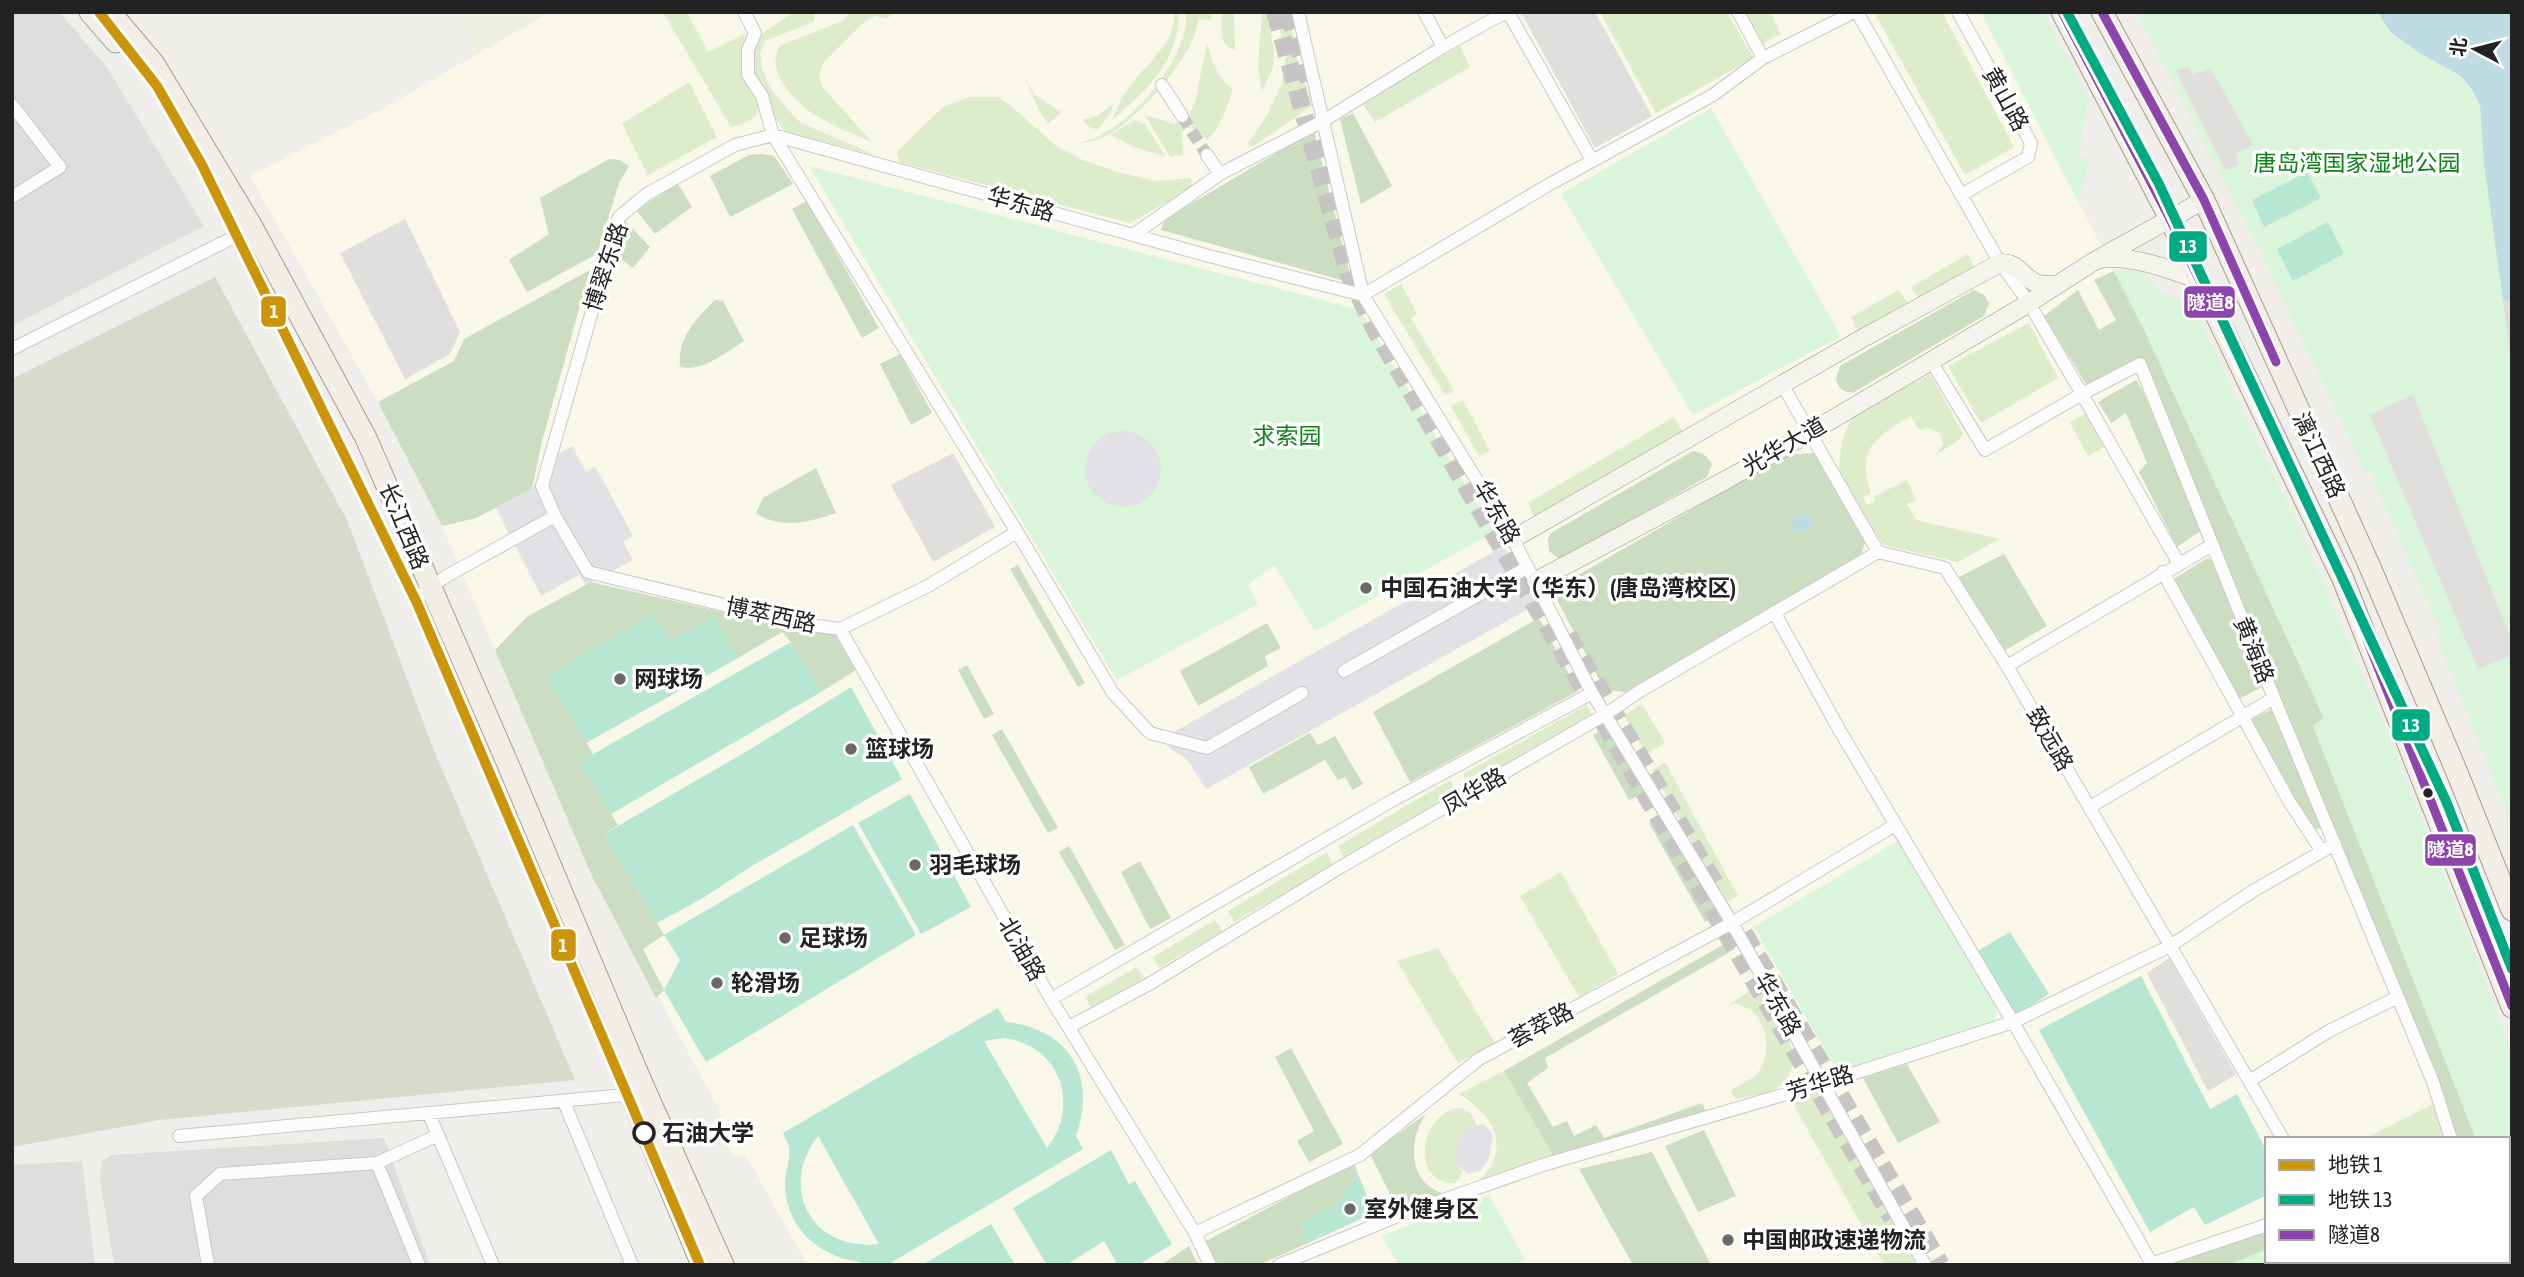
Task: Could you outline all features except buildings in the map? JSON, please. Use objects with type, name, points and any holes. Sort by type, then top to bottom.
[{"type":"main road","name":"长江西路","points":[[90,12],[143,73],[240,234],[354,447],[425,592]]},
{"type":"main road","name":"长江西路","points":[[110,12],[154,64],[251,225],[366,438],[425,592],[639,1092],[723,1265]]},
{"type":"main road","name":"漓江西路","points":[[2062,12],[2169,217],[2343,579],[2512,1007]]},
{"type":"main road","name":"漓江西路","points":[[2102,12],[2204,200],[2371,567],[2512,910]]},
{"type":"main road","name":"长江西路","points":[[639,1092],[702,1265]]},
{"type":"main road","points":[[2506,1265],[2512,1262]]},
{"type":"street","points":[[744,12],[755,33],[748,50],[748,75],[762,96],[773,135],[1113,693],[1150,733],[1207,748],[1302,693]]},
{"type":"street","points":[[1298,12],[1363,295],[1592,160],[1713,95],[1763,58],[1855,12],[2000,262],[2029,303],[2179,564]]},
{"type":"street","points":[[1424,12],[1443,47]]},
{"type":"street","points":[[1133,235],[1220,174],[1323,121],[1443,47],[1507,12],[1592,160]]},
{"type":"street","points":[[1738,12],[1763,58]]},
{"type":"street","name":"黄山路","points":[[1958,12],[2031,143],[2028,157],[1961,195]]},
{"type":"street","points":[[1162,85],[1182,116]]},
{"type":"street","points":[[12,105],[61,167],[12,197]]},
{"type":"street","name":"华东路","points":[[773,135],[1133,235],[1363,295],[1513,538],[1592,693],[1732,923],[1925,1265]]},
{"type":"street","name":"博翠东路","points":[[555,516],[542,486],[619,217],[647,194],[735,145],[773,135]]},
{"type":"street","points":[[1207,155],[1220,174]]},
{"type":"street","name":"光华大道","points":[[1344,671],[1532,574],[1724,481],[2029,303],[2169,217],[2204,200]]},
{"type":"street","points":[[12,349],[240,234]]},
{"type":"street","points":[[2096,260],[2112,258],[2136,261],[2199,280]]},
{"type":"street","points":[[1513,538],[2000,262],[2016,266],[2023,276],[2035,284],[2059,284]]},
{"type":"street","points":[[1931,361],[1985,450],[2082,394]]},
{"type":"street","name":"黄海路","points":[[2082,394],[2140,364],[2274,698],[2433,1082],[2450,1137]]},
{"type":"street","points":[[1782,384],[1878,552]]},
{"type":"street","points":[[425,592],[555,516]]},
{"type":"street","name":"博萃西路","points":[[555,516],[587,572],[803,624],[840,629],[928,586],[1017,532]]},
{"type":"street","points":[[2007,666],[2212,545]]},
{"type":"street","name":"凤华路","points":[[1069,1027],[1151,983],[1339,868],[1606,714],[1640,691],[1878,552]]},
{"type":"street","name":"致远路","points":[[1878,552],[1945,568],[2007,666],[2282,1137]]},
{"type":"street","points":[[2163,572],[2289,801],[2321,850]]},
{"type":"street","points":[[1774,612],[1895,825],[2013,1022],[2150,1264],[2265,1226]]},
{"type":"street","name":"北油路","points":[[840,629],[1051,999],[1195,1233],[1210,1265]]},
{"type":"street","name":"凤华路","points":[[1051,999],[1393,800],[1592,693]]},
{"type":"street","points":[[2090,807],[2274,698]]},
{"type":"street","name":"荟萃路","points":[[1195,1233],[1360,1155],[1479,1059],[1732,923],[1895,825]]},
{"type":"street","name":"芳华路","points":[[1279,1265],[1395,1217],[1543,1165],[1824,1083],[2013,1022],[2170,946],[2253,891],[2335,844]]},
{"type":"street","points":[[2251,1080],[2329,1031],[2398,997]]},
{"type":"street","points":[[179,1136],[564,1102],[639,1092]]},
{"type":"street","points":[[564,1102],[632,1265]]},
{"type":"street","points":[[429,1114],[493,1265]]},
{"type":"street","points":[[208,1265],[196,1196],[220,1174],[377,1163],[438,1135]]},
{"type":"street","points":[[377,1163],[419,1265]]},
{"type":"shaded area","points":[[12,12],[59,12],[106,66],[204,226],[12,326]]},
{"type":"shaded area","name":"中国石油大学（华东）(唐岛湾校区)","points":[[549,12],[1981,12],[2146,334],[2475,1137],[2265,1137],[2265,1250],[2229,1265],[808,1265],[745,1154],[733,1157],[718,1107],[591,874],[442,526],[378,402],[250,176],[386,107]]},
{"type":"shaded area","points":[[1595,12],[1652,116],[1595,148],[1522,14]]},
{"type":"shaded area","points":[[2188,67],[2192,75],[2211,68],[2253,145],[2236,154],[2239,166],[2225,170],[2176,71]]},
{"type":"shaded area","points":[[405,219],[460,332],[450,354],[405,379],[340,253]]},
{"type":"shaded area","points":[[215,277],[347,520],[435,753],[575,1080],[160,1120],[12,1147],[12,379]]},
{"type":"shaded area","points":[[2413,394],[2512,641],[2512,655],[2478,669],[2370,415]]},
{"type":"shaded area","points":[[1116,431],[1130,431],[1144,437],[1155,448],[1161,469],[1158,484],[1150,496],[1130,507],[1116,507],[1102,501],[1091,490],[1085,476],[1085,462],[1091,448],[1102,437]]},
{"type":"shaded area","points":[[572,446],[586,472],[595,466],[633,536],[623,542],[633,560],[586,585],[579,575],[541,596],[496,508],[532,489],[540,478],[542,464]]},
{"type":"shaded area","points":[[953,453],[995,527],[933,562],[891,485]]},
{"type":"shaded area","points":[[1504,546],[1537,604],[1206,789],[1187,759],[1169,748],[1172,733]]},
{"type":"shaded area","points":[[2169,958],[2236,1075],[2208,1091],[2147,973]]},
{"type":"shaded area","points":[[1484,1124],[1493,1135],[1489,1159],[1481,1170],[1469,1174],[1456,1165],[1457,1143],[1470,1127]]},
{"type":"shaded area","points":[[384,1138],[430,1265],[114,1265],[100,1179],[102,1161],[112,1155]]},
{"type":"shaded area","points":[[82,1161],[95,1265],[12,1265],[12,1165]]},
{"type":"green space","points":[[455,12],[549,12],[476,55]]},
{"type":"green space","points":[[663,12],[687,12],[708,52],[745,34],[741,71],[745,83],[760,104],[753,118],[731,127]]},
{"type":"green space","points":[[794,12],[812,12],[815,18],[813,22],[765,41],[760,54],[762,69],[772,91],[801,123],[875,155],[786,132],[774,116],[757,80],[752,57],[753,48],[765,32]]},
{"type":"green space","points":[[850,12],[894,12],[888,18],[875,16],[863,23],[823,63],[820,72],[822,87],[872,142],[841,129],[804,107],[789,92],[778,73],[776,63],[776,54],[781,45],[843,21]]},
{"type":"green space","points":[[1174,12],[1179,12],[1177,30],[1167,60],[1138,97],[1112,120],[1131,85],[1170,35]]},
{"type":"green space","points":[[1186,12],[1211,12],[1211,20],[1198,19],[1188,49],[1165,83],[1136,113],[1110,134],[1079,144],[1118,125],[1160,82],[1180,46]]},
{"type":"green space","points":[[1222,12],[1234,12],[1235,50],[1227,47],[1223,40]]},
{"type":"green space","points":[[1262,12],[1268,12],[1274,53],[1273,68],[1262,91],[1258,67]]},
{"type":"green space","points":[[1277,12],[1287,12],[1295,40],[1288,43],[1282,41]]},
{"type":"green space","points":[[1600,12],[1727,12],[1753,58],[1656,113]]},
{"type":"green space","points":[[1745,12],[1770,12],[1781,34],[1761,44]]},
{"type":"green space","points":[[1874,12],[1942,12],[2014,147],[1965,175]]},
{"type":"green space","points":[[1981,12],[2043,12],[2088,97],[2079,155],[2089,160],[2082,192],[2076,198]]},
{"type":"green space","name":"唐岛湾国家湿地公园","points":[[2136,12],[2378,12],[2390,33],[2461,76],[2480,106],[2484,164],[2512,364],[2512,826],[2436,635],[2441,632],[2370,472],[2365,472],[2259,249]]},
{"type":"green space","points":[[1207,43],[1219,75],[1233,88],[1231,95],[1220,122],[1208,140],[1193,128],[1186,128],[1182,132],[1183,155],[1170,157],[1145,115],[1174,124],[1189,116],[1195,102]]},
{"type":"green space","points":[[1460,46],[1470,67],[1375,122],[1361,101]]},
{"type":"green space","points":[[1294,51],[1313,105],[1254,146],[1247,145],[1266,117],[1282,84],[1286,55]]},
{"type":"green space","points":[[1024,76],[1034,94],[1061,112],[1048,124],[1038,108]]},
{"type":"green space","points":[[689,82],[717,137],[648,175],[622,124]]},
{"type":"green space","points":[[970,97],[998,97],[1056,146],[1083,160],[1117,172],[1157,181],[1191,178],[1192,188],[1130,223],[899,162],[897,152],[943,107]]},
{"type":"green space","points":[[1114,103],[1098,129],[1089,127],[1083,120],[1097,116]]},
{"type":"green space","points":[[1711,108],[1841,336],[1693,415],[1561,194]]},
{"type":"green space","points":[[1353,113],[1392,186],[1361,204],[1340,119]]},
{"type":"green space","points":[[1134,120],[1145,124],[1165,156],[1134,147],[1111,135]]},
{"type":"green space","points":[[1314,131],[1352,283],[1161,230],[1165,219]]},
{"type":"green space","points":[[749,155],[774,156],[793,184],[730,217],[710,176]]},
{"type":"green space","points":[[609,159],[620,160],[629,166],[619,183],[597,254],[527,292],[509,260],[549,234],[540,198]]},
{"type":"green space","name":"求索园","points":[[809,166],[1360,310],[1494,532],[1315,631],[1274,565],[1248,585],[1258,604],[1117,680]]},
{"type":"green space","points":[[2307,172],[2321,198],[2264,227],[2252,200]]},
{"type":"green space","points":[[678,184],[692,207],[655,234],[636,210]]},
{"type":"green space","points":[[807,201],[879,328],[862,338],[792,209]]},
{"type":"green space","points":[[625,221],[650,247],[633,268],[610,251]]},
{"type":"green space","points":[[2328,222],[2344,254],[2293,281],[2277,249]]},
{"type":"green space","points":[[1968,254],[1974,267],[1918,299],[1911,287]]},
{"type":"green space","points":[[2129,269],[2147,275],[2159,291],[2192,304],[2307,545],[2392,744],[2512,1054],[2510,1205],[2510,1137],[2475,1137],[2313,726],[2324,718],[2146,334],[2114,271]]},
{"type":"green space","points":[[590,270],[542,441],[532,489],[476,518],[442,526],[378,402],[454,361],[464,339]]},
{"type":"green space","points":[[2114,271],[2146,334],[2324,718],[2313,726],[2475,1137],[2457,1137],[2141,363],[2088,387],[2044,316],[2078,290],[2099,330],[2116,320],[2094,280]]},
{"type":"green space","points":[[1401,284],[1417,313],[1411,318],[1454,391],[1445,395],[1384,294]]},
{"type":"green space","points":[[1899,290],[1907,303],[1858,331],[1851,317]]},
{"type":"green space","points":[[1974,290],[1984,295],[1989,303],[1984,316],[1854,392],[1840,388],[1836,379],[1840,366]]},
{"type":"green space","points":[[715,300],[723,301],[744,341],[705,364],[680,367],[682,347],[689,330]]},
{"type":"green space","points":[[2029,323],[2058,378],[1981,423],[1948,366]]},
{"type":"green space","points":[[900,354],[932,413],[911,425],[880,364]]},
{"type":"green space","points":[[1930,374],[1963,433],[1960,439],[1936,455],[1943,444],[1940,433],[1928,428],[1919,430],[1911,416],[1899,423],[1872,445],[1866,465],[1871,493],[1863,497],[1867,505],[1875,501],[1873,497],[1907,480],[1916,500],[1907,504],[1916,520],[1999,539],[1958,562],[1884,545],[1861,513],[1839,468],[1842,441],[1852,417]]},
{"type":"green space","points":[[2136,380],[2202,530],[2177,547],[2139,472],[2147,463],[2126,413],[2111,423],[2098,402]]},
{"type":"green space","points":[[1463,400],[1490,451],[1479,456],[1451,406]]},
{"type":"green space","points":[[2086,413],[2106,446],[2088,456],[2070,423]]},
{"type":"green space","points":[[1674,417],[1684,434],[1536,520],[1528,503]]},
{"type":"green space","points":[[1693,451],[1704,455],[1712,464],[1707,477],[1564,558],[1558,558],[1549,551],[1548,539],[1551,533]]},
{"type":"green space","points":[[1814,453],[1865,542],[1861,555],[1626,692],[1605,690],[1556,598],[1573,578],[1786,455]]},
{"type":"green space","points":[[816,468],[836,513],[785,523],[756,513],[763,498]]},
{"type":"green space","points":[[2004,554],[2047,626],[2002,652],[1959,577]]},
{"type":"green space","points":[[2207,558],[2212,560],[2264,686],[2239,699],[2174,579]]},
{"type":"green space","points":[[1018,565],[1085,683],[1078,687],[1010,569]]},
{"type":"green space","points":[[591,582],[788,627],[835,635],[856,670],[821,692],[782,632],[738,658],[713,617],[671,640],[547,676],[593,754],[580,763],[618,825],[604,834],[664,935],[643,949],[664,990],[656,998],[591,874],[495,650],[528,616]]},
{"type":"green space","points":[[654,614],[671,640],[713,616],[738,658],[586,743],[547,676]]},
{"type":"green space","points":[[1539,618],[1578,691],[1410,782],[1373,712]]},
{"type":"green space","points":[[1267,623],[1281,648],[1265,656],[1268,666],[1198,706],[1180,671]]},
{"type":"green space","points":[[791,642],[821,692],[611,814],[579,762]]},
{"type":"green space","points":[[967,665],[994,714],[984,719],[958,670]]},
{"type":"green space","points":[[851,687],[902,779],[657,923],[604,834]]},
{"type":"green space","points":[[1642,704],[1665,743],[1646,754],[1624,715]]},
{"type":"green space","points":[[1587,705],[1592,715],[1468,786],[1463,774]]},
{"type":"green space","points":[[2273,709],[2322,827],[2311,832],[2251,719]]},
{"type":"green space","points":[[1607,726],[1646,792],[1629,800],[1593,735]]},
{"type":"green space","points":[[1002,729],[1058,828],[1048,833],[992,735]]},
{"type":"green space","points":[[1310,733],[1318,745],[1335,736],[1363,784],[1353,790],[1345,777],[1338,780],[1325,760],[1263,794],[1249,767]]},
{"type":"green space","points":[[1665,762],[1738,896],[1725,902],[1652,770]]},
{"type":"green space","points":[[1450,780],[1456,792],[1344,858],[1338,846]]},
{"type":"green space","name":"羽毛球场","points":[[910,794],[971,907],[921,934],[858,823]]},
{"type":"green space","points":[[1662,815],[1719,915],[1705,922],[1649,823]]},
{"type":"green space","points":[[853,825],[916,935],[706,1062],[664,990],[680,960],[664,935]]},
{"type":"green space","points":[[1898,841],[1996,1007],[1995,1020],[1837,1071],[1754,927]]},
{"type":"green space","points":[[1069,846],[1125,945],[1115,950],[1059,852]]},
{"type":"green space","points":[[1327,852],[1333,865],[1234,922],[1228,911]]},
{"type":"green space","points":[[1140,861],[1171,918],[1150,929],[1121,872]]},
{"type":"green space","points":[[1561,872],[1618,974],[1579,997],[1520,896]]},
{"type":"green space","points":[[1215,920],[1223,931],[1159,968],[1153,957]]},
{"type":"green space","points":[[2010,932],[2049,994],[2015,1016],[1974,953]]},
{"type":"green space","points":[[1731,940],[1735,949],[1545,1058],[1548,1068],[1527,1083],[1553,1127],[1567,1121],[1574,1136],[1596,1125],[1604,1138],[1702,1103],[1706,1112],[1554,1157],[1504,1071]]},
{"type":"green space","points":[[1438,948],[1495,1043],[1458,1063],[1397,961]]},
{"type":"green space","points":[[1137,967],[1144,978],[1091,1008],[1085,997]]},
{"type":"green space","points":[[2141,976],[2210,1109],[2237,1094],[2265,1148],[2265,1196],[2205,1225],[2194,1207],[2150,1232],[2039,1030]]},
{"type":"green space","points":[[1760,984],[1787,1034],[1793,1061],[1790,1074],[1777,1088],[1735,1099],[1731,1090],[1753,1078],[1760,1070],[1766,1045],[1763,1027],[1755,1014],[1736,1003],[1728,1005]]},
{"type":"green space","points":[[998,1008],[1006,1022],[1028,1026],[1047,1034],[1062,1046],[1073,1059],[1083,1094],[1082,1114],[1076,1136],[1083,1149],[887,1265],[861,1265],[860,1262],[832,1254],[819,1247],[799,1228],[787,1202],[785,1182],[789,1153],[783,1133]],"holes":[[[1004,1038],[1023,1043],[1039,1052],[1051,1065],[1059,1080],[1063,1096],[1062,1114],[1057,1131],[1047,1148],[984,1041]],[[818,1136],[879,1244],[856,1244],[836,1238],[820,1227],[808,1213],[802,1196],[801,1176],[806,1156]]]},
{"type":"green space","points":[[1291,1048],[1343,1144],[1309,1162],[1297,1141],[1314,1131],[1275,1057]]},
{"type":"green space","points":[[1907,1064],[1940,1122],[1898,1143],[1863,1078]]},
{"type":"green space","points":[[1504,1071],[1554,1157],[1476,1183],[1494,1159],[1497,1147],[1495,1135],[1482,1113],[1459,1094]]},
{"type":"green space","points":[[1821,1090],[1919,1265],[1884,1265],[1791,1100]]},
{"type":"green space","points":[[2435,1103],[2446,1137],[2368,1137]]},
{"type":"green space","points":[[1458,1108],[1470,1114],[1477,1126],[1470,1127],[1456,1165],[1463,1172],[1455,1183],[1441,1180],[1431,1173],[1426,1162],[1425,1148],[1434,1123],[1445,1113]]},
{"type":"green space","points":[[1426,1114],[1416,1137],[1415,1161],[1424,1182],[1446,1194],[1398,1210],[1370,1154]]},
{"type":"green space","points":[[1704,1130],[1736,1196],[1698,1212],[1665,1146]]},
{"type":"green space","points":[[1111,1150],[1129,1184],[1135,1181],[1172,1244],[1138,1265],[1118,1265],[1104,1241],[1066,1265],[1047,1265],[1013,1208]]},
{"type":"green space","points":[[1652,1152],[1711,1265],[1633,1265],[1579,1169]]},
{"type":"green space","points":[[1354,1162],[1358,1174],[1334,1206],[1300,1223],[1306,1244],[1259,1265],[1218,1265],[1206,1241]]},
{"type":"green space","name":"室外健身区","points":[[1358,1174],[1374,1213],[1306,1244],[1300,1223],[1334,1206]]},
{"type":"green space","points":[[1489,1195],[1525,1259],[1514,1265],[1399,1265],[1381,1236]]},
{"type":"green space","points":[[991,1224],[1015,1265],[922,1265]]},
{"type":"green space","points":[[2265,1232],[2265,1250],[2229,1265],[2156,1265]]},
{"type":"green space","points":[[1189,1246],[1198,1265],[1161,1265]]},
{"type":"green space","points":[[2265,1250],[2265,1263],[2374,1263],[2370,1265],[2229,1265]]},
{"type":"water","points":[[2378,12],[2512,12],[2512,364],[2484,164],[2480,105],[2461,76],[2418,52],[2390,32]]},
{"type":"water","points":[[1803,513],[1811,516],[1813,524],[1808,531],[1797,531],[1792,528],[1793,521]]},
{"type":"pier","points":[[2503,299],[2512,300],[2511,361]]},
{"type":"tunnel","points":[[1275,12],[1348,272],[1374,328],[1589,698]]},
{"type":"tunnel","points":[[1288,12],[1309,82]]},
{"type":"tunnel","points":[[1182,116],[1207,155]]},
{"type":"tunnel","points":[[1568,635],[1716,885]]},
{"type":"tunnel","points":[[1603,722],[1892,1218]]},
{"type":"tunnel","points":[[1744,933],[1941,1265]]},
{"type":"metro line","name":"1","points":[[99,12],[157,86],[202,165],[417,603],[700,1265]]},
{"type":"metro line","name":"13","points":[[2067,12],[2159,184],[2446,801],[2512,969]]},
{"type":"transit line","name":"隧道8","points":[[2062,12],[2169,217],[2343,579],[2512,1006]]},
{"type":"transit line","name":"隧道8","points":[[2102,12],[2204,200],[2276,362]]},
{"type":"place","name":"中国石油大学（华东）(唐岛湾校区)","points":[[1366,588]]},
{"type":"place","name":"网球场","points":[[620,679]]},
{"type":"place","name":"篮球场","points":[[851,749]]},
{"type":"place","name":"羽毛球场","points":[[915,865]]},
{"type":"place","name":"足球场","points":[[785,938]]},
{"type":"place","name":"轮滑场","points":[[717,983]]},
{"type":"place","name":"石油大学","points":[[644,1133]]},
{"type":"place","name":"室外健身区","points":[[1350,1209]]},
{"type":"place","name":"中国邮政速递物流","points":[[1728,1240]]}]
